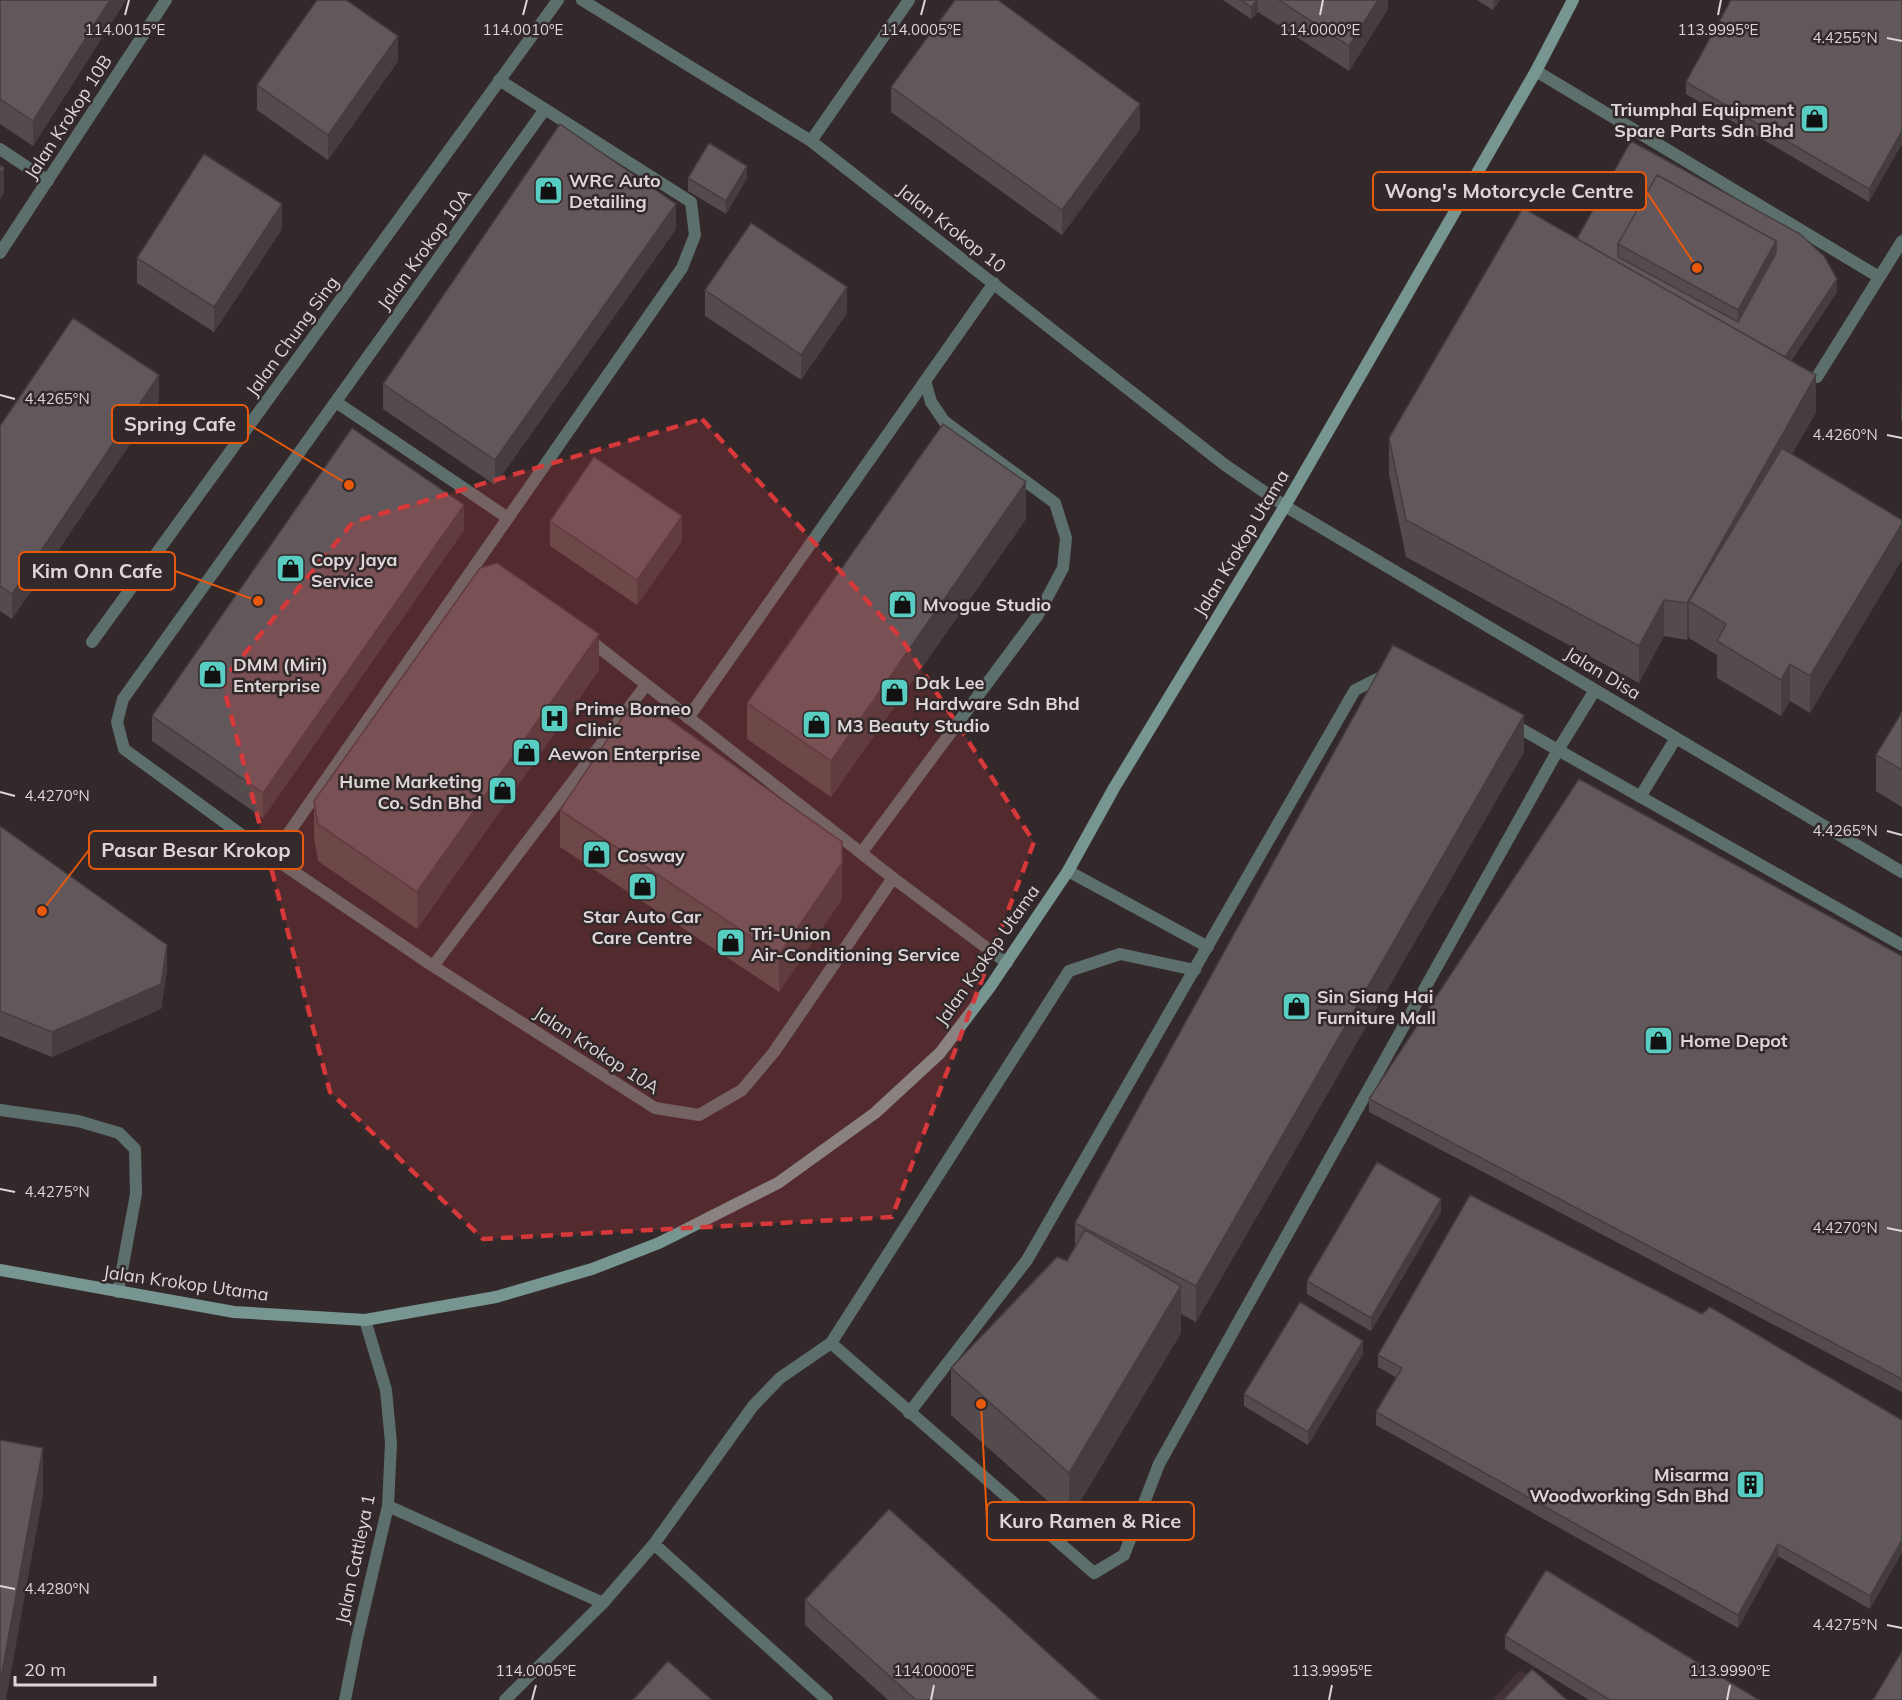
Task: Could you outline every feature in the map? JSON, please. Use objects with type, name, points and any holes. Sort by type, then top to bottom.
[{"type":"street","name":"Jalan Krokop 10B","points":[[0,253],[166,0]]},
{"type":"street","name":"Jalan Chung Sing","points":[[92,642],[558,0]]},
{"type":"street","name":"Jalan Krokop 10","points":[[582,0],[811,141],[1225,465],[1285,506]]},
{"type":"street","points":[[811,141],[909,0]]},
{"type":"street","name":"Jalan Krokop Utama","points":[[0,1270],[234,1312],[364,1320],[496,1297],[592,1269],[659,1244],[778,1183],[875,1113],[940,1053],[1007,963],[1068,870],[1114,788],[1285,506],[1536,71],[1573,0]]},
{"type":"street","points":[[1536,71],[1879,277]]},
{"type":"street","points":[[272,857],[487,559],[508,518],[682,268],[696,235],[691,202],[500,80]]},
{"type":"street","name":"Jalan Krokop 10A","points":[[545,109],[123,699],[117,722],[124,749],[272,857],[433,966],[655,1108],[699,1114],[742,1090],[774,1052],[893,878]]},
{"type":"street","points":[[0,149],[48,181]]},
{"type":"street","points":[[1817,377],[1902,241]]},
{"type":"street","points":[[688,718],[994,283]]},
{"type":"street","points":[[862,852],[1038,615],[1063,568],[1066,538],[1056,503],[944,421],[931,402],[925,381]]},
{"type":"street","points":[[336,402],[508,518]]},
{"type":"street","name":"Jalan Disa","points":[[1285,506],[1902,872]]},
{"type":"street","points":[[573,627],[893,878],[1007,963]]},
{"type":"street","points":[[909,1413],[1027,1260],[1355,690],[1397,669]]},
{"type":"street","points":[[433,966],[646,685]]},
{"type":"street","points":[[831,1342],[909,1413],[1094,1573],[1124,1555],[1159,1464],[1558,750],[1595,690]]},
{"type":"street","points":[[1498,716],[1902,945]]},
{"type":"street","points":[[1640,797],[1676,738]]},
{"type":"street","points":[[1068,870],[1208,947]]},
{"type":"street","points":[[505,1700],[603,1602],[654,1544],[753,1406],[780,1378],[831,1342],[1069,971],[1120,954],[1195,970]]},
{"type":"street","points":[[0,1110],[78,1121],[119,1133],[135,1149],[136,1194],[118,1292]]},
{"type":"street","name":"Jalan Cattleya 1","points":[[345,1700],[388,1506],[391,1443],[386,1390],[364,1320]]},
{"type":"street","points":[[388,1506],[603,1602]]},
{"type":"street","points":[[654,1544],[827,1700]]},
{"type":"highlighted area","points":[[702,419],[901,638],[1034,842],[892,1217],[483,1239],[330,1092],[222,681],[353,522]]},
{"type":"shaded area","points":[[1520,1670],[1562,1700],[1492,1700]]},
{"type":"building","points":[[0,0],[110,0],[33,121],[0,99]]},
{"type":"building","points":[[317,0],[346,0],[398,36],[328,135],[257,85]]},
{"type":"building","points":[[955,0],[998,0],[1140,104],[1062,210],[891,87]]},
{"type":"building","points":[[1241,0],[1257,0],[1251,7]]},
{"type":"building","points":[[1279,0],[1378,0],[1349,46]]},
{"type":"building","name":"Triumphal Equipment Spare Parts Sdn Bhd","points":[[1731,0],[1902,0],[1902,131],[1869,189],[1686,82]]},
{"type":"building","points":[[560,124],[676,204],[495,460],[383,384]]},
{"type":"building","points":[[1631,141],[1800,234],[1824,256],[1837,279],[1785,357],[1577,239]],"holes":[[[1657,175],[1776,241],[1776,253],[1738,322],[1618,257],[1618,244]]]},
{"type":"building","points":[[709,143],[747,166],[726,201],[688,178]]},
{"type":"building","points":[[204,154],[282,204],[214,307],[137,258]]},
{"type":"building","points":[[1657,175],[1776,241],[1738,310],[1618,244]]},
{"type":"building","points":[[1523,208],[1816,375],[1687,603],[1664,600],[1639,646],[1406,520],[1389,438]]},
{"type":"building","points":[[751,223],[847,287],[801,355],[705,290]]},
{"type":"building","points":[[73,318],[159,375],[12,594],[0,586],[0,426]]},
{"type":"building","points":[[943,424],[1026,482],[831,761],[747,703]]},
{"type":"building","points":[[352,428],[464,505],[263,793],[152,716]]},
{"type":"building","points":[[1782,448],[1902,520],[1902,524],[1810,676],[1790,664],[1781,680],[1717,641],[1726,624],[1689,601]]},
{"type":"building","points":[[594,457],[682,516],[637,580],[550,521]]},
{"type":"building","points":[[497,563],[599,634],[417,892],[318,824],[314,801],[480,568]]},
{"type":"building","name":"Sin Siang Hai Furniture Mall","points":[[1393,645],[1524,715],[1196,1286],[1075,1223]]},
{"type":"building","points":[[649,705],[842,842],[842,863],[779,955],[560,810],[628,709]]},
{"type":"building","points":[[1902,712],[1902,770],[1876,755]]},
{"type":"building","name":"Home Depot","points":[[1579,779],[1902,956],[1902,1379],[1369,1099]]},
{"type":"building","points":[[0,826],[167,945],[161,984],[52,1032],[0,1011]]},
{"type":"building","points":[[1377,1162],[1441,1199],[1371,1318],[1307,1281]]},
{"type":"building","points":[[1470,1195],[1702,1314],[1710,1307],[1902,1420],[1902,1540],[1870,1596],[1778,1544],[1738,1615],[1376,1412],[1402,1368],[1378,1355]]},
{"type":"building","points":[[1085,1230],[1181,1286],[1069,1473],[951,1368],[1057,1257],[1067,1261]]},
{"type":"building","points":[[1300,1302],[1363,1341],[1308,1432],[1244,1394]]},
{"type":"building","points":[[0,1440],[43,1448],[0,1683]]},
{"type":"building","points":[[889,1509],[1100,1700],[916,1700],[805,1600]]},
{"type":"building","points":[[1546,1570],[1759,1700],[1610,1700],[1505,1636]]},
{"type":"building","points":[[1902,1651],[1902,1700],[1873,1700]]},
{"type":"building","points":[[668,1661],[712,1700],[633,1700]]},
{"type":"building","points":[[1532,1669],[1567,1700],[1503,1700]]},
{"type":"place","name":"Triumphal Equipment Spare Parts Sdn Bhd","points":[[1815,119]]},
{"type":"place","name":"WRC Auto Detailing","points":[[548,190]]},
{"type":"place","name":"Wong's Motorcycle Centre","points":[[1697,268]]},
{"type":"place","name":"Spring Cafe","points":[[349,485]]},
{"type":"place","name":"Copy Jaya Service","points":[[290,569]]},
{"type":"place","name":"Kim Onn Cafe","points":[[258,601]]},
{"type":"place","name":"Mvogue Studio","points":[[902,604]]},
{"type":"place","name":"DMM (Miri) Enterprise","points":[[212,674]]},
{"type":"place","name":"Dak Lee Hardware Sdn Bhd","points":[[894,692]]},
{"type":"place","name":"Prime Borneo Clinic","points":[[554,718]]},
{"type":"place","name":"M3 Beauty Studio","points":[[816,725]]},
{"type":"place","name":"Aewon Enterprise","points":[[527,753]]},
{"type":"place","name":"Hume Marketing Co. Sdn Bhd","points":[[503,791]]},
{"type":"place","name":"Cosway","points":[[596,855]]},
{"type":"place","name":"Star Auto Car Care Centre","points":[[642,887]]},
{"type":"place","name":"Pasar Besar Krokop","points":[[42,911]]},
{"type":"place","name":"Tri-Union Air-Conditioning Service","points":[[730,943]]},
{"type":"place","name":"Sin Siang Hai Furniture Mall","points":[[1296,1006]]},
{"type":"place","name":"Home Depot","points":[[1659,1040]]},
{"type":"place","name":"Kuro Ramen & Rice","points":[[981,1404]]},
{"type":"place","name":"Misarma Woodworking Sdn Bhd","points":[[1750,1484]]}]
